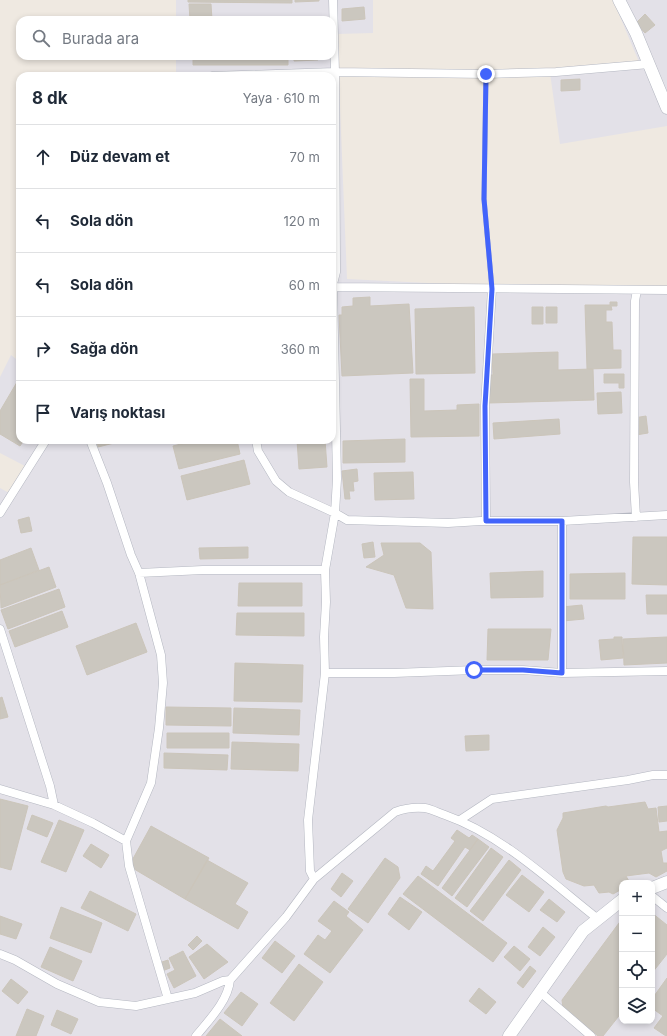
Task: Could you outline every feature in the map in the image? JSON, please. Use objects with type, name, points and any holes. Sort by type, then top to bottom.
[{"type":"street","points":[[333,0],[333,16]]},
{"type":"street","points":[[619,0],[636,32],[665,98]]},
{"type":"street","points":[[335,60],[335,72]]},
{"type":"street","points":[[336,72],[486,74],[556,72],[649,64]]},
{"type":"street","points":[[336,287],[667,290]]},
{"type":"street","points":[[486,521],[485,406],[492,289]]},
{"type":"street","points":[[636,517],[634,482],[635,302],[637,290]]},
{"type":"street","points":[[314,879],[310,871],[308,820],[325,672],[325,570],[335,514],[337,479],[336,441]]},
{"type":"street","points":[[0,513],[43,444]]},
{"type":"street","points":[[92,444],[139,573],[161,655],[163,683],[159,728],[151,783],[126,840],[129,866],[168,999]]},
{"type":"street","points":[[257,444],[258,451],[276,481],[289,492],[346,520],[448,523],[486,521],[562,521],[667,516]]},
{"type":"street","points":[[562,521],[562,673]]},
{"type":"street","points":[[139,573],[203,570],[325,570]]},
{"type":"street","points":[[0,629],[50,786],[54,805]]},
{"type":"street","points":[[325,672],[394,673],[523,670],[562,673],[667,671]]},
{"type":"street","points":[[460,820],[492,798],[628,780],[653,775],[667,775]]},
{"type":"street","points":[[0,789],[54,805],[126,840]]},
{"type":"street","points":[[0,954],[15,960],[57,984],[99,1002],[136,1006],[195,993],[223,981],[230,980],[286,917],[314,879],[395,812],[404,808],[426,808],[460,820],[488,835],[521,858],[598,919]]},
{"type":"street","points":[[655,887],[667,882]]},
{"type":"street","points":[[655,898],[667,908]]},
{"type":"street","points":[[509,1036],[583,931],[619,902]]},
{"type":"street","points":[[196,1036],[218,1008],[230,987],[230,980]]},
{"type":"street","points":[[540,992],[591,1036]]},
{"type":"lane","points":[[486,74],[484,199],[492,289]]},
{"type":"shaded area","points":[[176,0],[373,0],[373,33],[337,34],[347,279],[468,285],[667,288],[667,1036],[0,1036],[0,488],[11,494],[25,466],[0,453],[0,377],[11,355],[16,359],[16,444],[336,444],[336,72],[176,72],[176,60],[336,60],[336,16],[176,16]]},
{"type":"shaded area","points":[[613,0],[667,0],[667,126],[560,144],[550,73],[639,62]]},
{"type":"building","points":[[188,0],[292,0],[292,3],[188,2]]},
{"type":"building","points":[[295,0],[319,0],[319,1],[295,2]]},
{"type":"building","points":[[189,4],[211,4],[212,16],[190,16]]},
{"type":"building","points":[[364,7],[365,19],[342,21],[342,9]]},
{"type":"building","points":[[645,14],[655,25],[645,33],[636,23]]},
{"type":"building","points":[[193,60],[288,60],[288,65],[193,65]]},
{"type":"building","points":[[294,60],[318,60],[294,61]]},
{"type":"building","points":[[580,79],[580,90],[561,91],[561,80]]},
{"type":"building","points":[[370,297],[370,306],[409,304],[413,373],[342,376],[339,315],[342,315],[342,307],[353,306],[353,298]]},
{"type":"building","points":[[610,302],[617,302],[617,306],[611,306],[612,310],[606,310],[606,322],[612,322],[613,350],[621,350],[621,368],[587,369],[585,305],[610,305]]},
{"type":"building","points":[[474,307],[475,373],[416,374],[415,309]]},
{"type":"building","points":[[532,307],[543,307],[543,324],[532,324]]},
{"type":"building","points":[[546,307],[557,307],[557,323],[546,323]]},
{"type":"building","points":[[558,352],[558,370],[593,369],[594,400],[489,403],[488,375],[493,375],[492,354]]},
{"type":"building","points":[[604,374],[624,374],[624,388],[619,388],[619,383],[604,383]]},
{"type":"building","points":[[410,379],[424,379],[424,411],[457,410],[457,405],[479,404],[479,436],[411,437]]},
{"type":"building","points":[[16,384],[16,444],[0,434],[0,411]]},
{"type":"building","points":[[621,392],[622,413],[598,414],[597,393]]},
{"type":"building","points":[[646,416],[648,433],[636,435],[634,418]]},
{"type":"building","points":[[559,419],[560,434],[494,439],[493,423]]},
{"type":"building","points":[[405,439],[405,462],[343,463],[343,441]]},
{"type":"building","points":[[98,444],[110,444],[98,447]]},
{"type":"building","points":[[181,444],[238,444],[240,454],[179,469],[173,446]]},
{"type":"building","points":[[297,444],[325,444],[327,467],[299,469]]},
{"type":"building","points":[[244,460],[250,484],[187,500],[181,476]]},
{"type":"building","points":[[357,469],[358,481],[353,482],[354,491],[349,491],[350,499],[345,499],[342,471]]},
{"type":"building","points":[[413,472],[414,499],[375,500],[374,473]]},
{"type":"building","points":[[29,517],[32,531],[21,533],[18,520]]},
{"type":"building","points":[[633,537],[667,537],[667,585],[632,584]]},
{"type":"building","points":[[373,542],[375,557],[364,558],[362,544]]},
{"type":"building","points":[[381,543],[420,543],[431,552],[433,609],[406,608],[394,575],[366,567],[384,555]]},
{"type":"building","points":[[248,547],[248,558],[200,559],[199,548]]},
{"type":"building","points":[[31,548],[39,570],[0,585],[0,560]]},
{"type":"building","points":[[49,567],[56,587],[1,608],[0,585]]},
{"type":"building","points":[[543,571],[543,597],[491,598],[490,573]]},
{"type":"building","points":[[625,573],[625,599],[570,599],[570,574]]},
{"type":"building","points":[[239,583],[302,583],[302,606],[238,606]]},
{"type":"building","points":[[59,589],[65,607],[8,629],[1,610]]},
{"type":"building","points":[[646,595],[667,595],[667,614],[647,614]]},
{"type":"building","points":[[582,605],[584,619],[563,621],[562,607]]},
{"type":"building","points":[[62,611],[68,627],[15,647],[9,631]]},
{"type":"building","points":[[237,613],[304,613],[304,636],[236,635]]},
{"type":"building","points":[[136,623],[147,652],[87,675],[76,646]]},
{"type":"building","points":[[488,629],[551,629],[548,660],[487,660]]},
{"type":"building","points":[[614,637],[622,637],[623,658],[601,660],[599,640],[614,639]]},
{"type":"building","points":[[667,637],[667,663],[624,665],[623,639]]},
{"type":"building","points":[[235,663],[303,665],[302,702],[234,701]]},
{"type":"building","points":[[2,697],[8,717],[0,719],[0,698]]},
{"type":"building","points":[[166,707],[231,708],[231,726],[166,725]]},
{"type":"building","points":[[234,708],[300,710],[299,735],[233,733]]},
{"type":"building","points":[[167,733],[229,733],[229,748],[167,748]]},
{"type":"building","points":[[489,735],[489,750],[466,751],[465,736]]},
{"type":"building","points":[[232,742],[299,744],[298,771],[231,769]]},
{"type":"building","points":[[164,753],[228,755],[227,770],[164,768]]},
{"type":"building","points":[[0,799],[28,806],[11,870],[0,867]]},
{"type":"building","points":[[645,802],[648,809],[656,808],[659,832],[667,831],[667,848],[661,851],[663,863],[667,863],[667,871],[656,877],[649,873],[626,876],[628,880],[619,880],[619,891],[613,894],[609,892],[599,893],[594,885],[584,886],[566,879],[563,872],[557,830],[563,818],[563,813],[606,806]]},
{"type":"building","points":[[667,806],[667,821],[659,822],[658,807]]},
{"type":"building","points":[[32,815],[53,823],[47,837],[27,829]]},
{"type":"building","points":[[59,820],[84,830],[66,872],[41,862]]},
{"type":"building","points":[[151,826],[209,858],[185,899],[129,866]]},
{"type":"building","points":[[457,830],[469,838],[472,835],[478,839],[470,850],[465,847],[438,886],[421,874],[426,866],[433,871],[455,841],[451,838]]},
{"type":"building","points":[[478,839],[489,847],[452,896],[442,888]]},
{"type":"building","points":[[91,844],[109,855],[101,868],[83,856]]},
{"type":"building","points":[[491,848],[503,857],[467,907],[455,898]]},
{"type":"building","points":[[385,858],[398,867],[400,878],[368,923],[348,909]]},
{"type":"building","points":[[207,860],[248,883],[235,904],[248,912],[238,929],[185,899]]},
{"type":"building","points":[[509,860],[521,870],[483,921],[470,911]]},
{"type":"building","points":[[342,873],[353,881],[341,897],[331,889]]},
{"type":"building","points":[[522,875],[544,892],[529,912],[506,895]]},
{"type":"building","points":[[418,876],[507,943],[493,962],[403,894]]},
{"type":"building","points":[[90,891],[136,914],[128,931],[81,908]]},
{"type":"building","points":[[400,897],[422,912],[409,930],[388,914]]},
{"type":"building","points":[[549,899],[565,912],[557,922],[540,910]]},
{"type":"building","points":[[334,901],[349,912],[346,916],[363,930],[330,973],[304,954],[318,935],[325,940],[332,931],[318,921]]},
{"type":"building","points":[[61,907],[102,923],[91,953],[50,938]]},
{"type":"building","points":[[655,915],[667,925],[667,954],[655,969]]},
{"type":"building","points":[[0,916],[22,924],[16,939],[0,934]]},
{"type":"building","points":[[619,923],[619,1016],[603,1036],[598,1036],[563,1008],[562,1000]]},
{"type":"building","points":[[543,927],[555,937],[540,956],[528,947]]},
{"type":"building","points":[[197,936],[202,941],[193,950],[188,945]]},
{"type":"building","points":[[275,941],[295,956],[282,973],[262,958]]},
{"type":"building","points":[[207,944],[228,962],[204,979],[189,957]]},
{"type":"building","points":[[514,946],[530,959],[520,971],[504,957]]},
{"type":"building","points":[[50,947],[82,961],[73,981],[41,967]]},
{"type":"building","points":[[183,951],[196,976],[174,988],[167,974],[175,970],[169,958]]},
{"type":"building","points":[[168,960],[170,968],[162,971],[159,963]]},
{"type":"building","points":[[299,964],[323,982],[294,1021],[270,1003]]},
{"type":"building","points":[[530,966],[536,971],[523,988],[517,983]]},
{"type":"building","points":[[667,978],[667,1036],[654,1028],[663,1016],[655,1010],[655,995]]},
{"type":"building","points":[[11,979],[28,992],[18,1004],[2,991]]},
{"type":"building","points":[[479,988],[496,1002],[486,1014],[469,1001]]},
{"type":"building","points":[[241,992],[258,1004],[242,1026],[224,1013]]},
{"type":"building","points":[[27,1009],[44,1016],[36,1036],[16,1036]]},
{"type":"building","points":[[57,1010],[78,1019],[71,1034],[51,1025]]},
{"type":"building","points":[[220,1019],[242,1036],[206,1036]]},
{"type":"route","points":[[474,670],[523,670],[562,673],[562,521],[486,521],[485,406],[492,289],[484,199],[486,74]]}]
